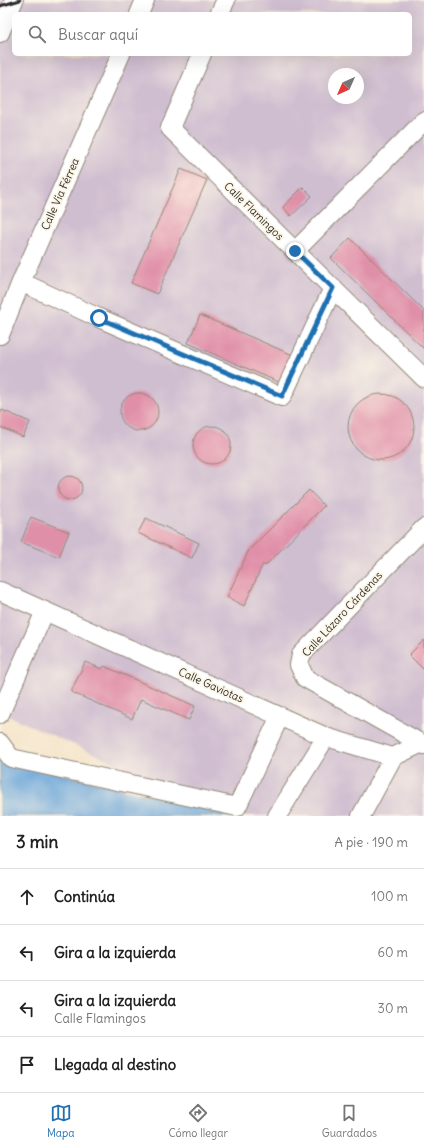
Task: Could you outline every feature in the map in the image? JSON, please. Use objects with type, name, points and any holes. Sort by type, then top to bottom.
[{"type":"street","points":[[0,34],[14,0]]},
{"type":"street","points":[[140,12],[145,0]]},
{"type":"street","points":[[221,12],[226,0]]},
{"type":"street","name":"Calle Vía Férrea","points":[[0,335],[21,282],[120,56]]},
{"type":"street","name":"Calle Flamingos","points":[[201,56],[170,128],[424,378]]},
{"type":"street","points":[[295,251],[424,121]]},
{"type":"street","points":[[21,282],[99,318],[282,396],[333,288]]},
{"type":"street","name":"Calle Lázaro Cárdenas","points":[[423,744],[305,678],[299,665],[301,655],[424,528]]},
{"type":"street","name":"Calle Gaviotas","points":[[0,591],[326,737],[393,757]]},
{"type":"street","points":[[0,713],[45,611]]},
{"type":"street","points":[[0,743],[12,758],[236,807],[280,716]]},
{"type":"street","points":[[277,816],[326,737]]},
{"type":"street","points":[[361,816],[393,757],[423,744]]},
{"type":"shaded area","points":[[0,0],[424,0],[424,816],[235,816],[0,712]]},
{"type":"water","points":[[0,759],[23,765],[235,816],[0,816]]},
{"type":"building","points":[[181,169],[207,180],[157,294],[131,283]]},
{"type":"building","points":[[303,187],[312,196],[291,216],[283,207]]},
{"type":"building","points":[[350,238],[424,311],[424,349],[331,258]]},
{"type":"building","points":[[200,315],[295,356],[283,384],[188,343]]},
{"type":"building","points":[[139,393],[149,396],[155,402],[158,412],[155,422],[149,428],[139,431],[129,428],[123,422],[120,412],[123,402],[129,396]]},
{"type":"building","points":[[381,394],[394,397],[404,404],[411,414],[414,427],[411,440],[404,450],[394,457],[381,460],[368,457],[358,450],[351,440],[348,427],[351,414],[358,404],[368,397]]},
{"type":"building","points":[[2,410],[30,422],[23,437],[0,427],[0,415]]},
{"type":"building","points":[[212,426],[222,429],[228,435],[231,445],[228,455],[222,461],[212,464],[202,461],[196,455],[193,445],[196,435],[202,429]]},
{"type":"building","points":[[70,476],[79,479],[82,488],[79,497],[70,500],[61,497],[58,488],[61,479]]},
{"type":"building","points":[[309,490],[324,506],[265,566],[263,564],[244,606],[227,597],[249,550]]},
{"type":"building","points":[[31,517],[69,532],[59,557],[21,542]]},
{"type":"building","points":[[146,518],[199,543],[192,558],[138,533]]},
{"type":"building","points":[[424,640],[424,670],[409,655]]},
{"type":"building","points":[[85,662],[102,669],[104,666],[195,706],[189,720],[141,699],[132,719],[71,692]]},
{"type":"railway","points":[[0,6],[20,0]]},
{"type":"route","points":[[99,318],[282,396],[333,288],[295,251]]}]
